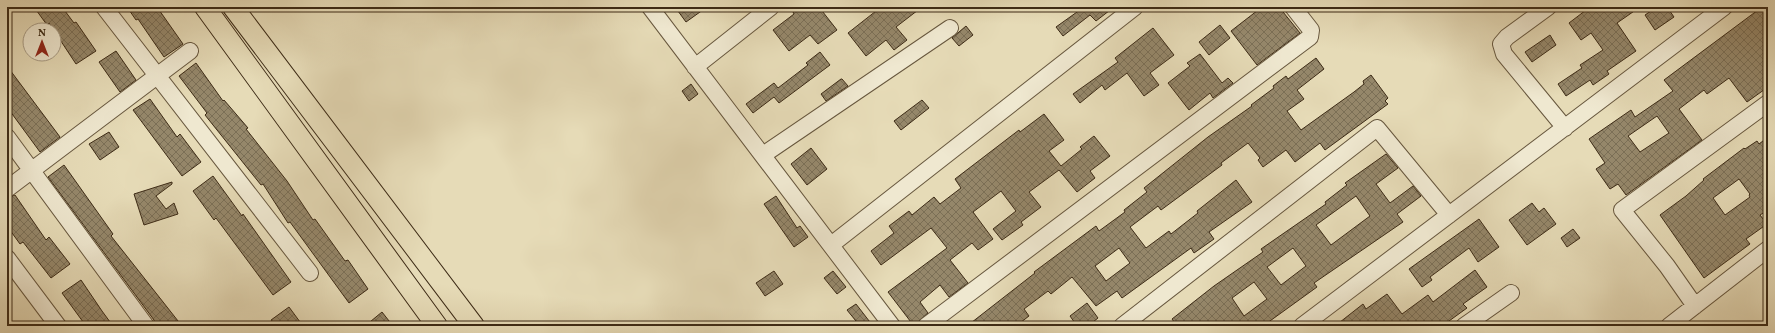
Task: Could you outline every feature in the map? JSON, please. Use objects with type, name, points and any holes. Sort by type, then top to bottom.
[{"type":"main road","points":[[205,7],[438,326]]},
{"type":"main road","points":[[233,7],[474,326]]},
{"type":"street","points":[[104,7],[310,272]]},
{"type":"street","points":[[650,7],[892,326]]},
{"type":"street","points":[[695,67],[771,7]]},
{"type":"street","points":[[831,244],[1135,7]]},
{"type":"street","points":[[926,326],[1310,37],[1311,30],[1294,7]]},
{"type":"street","points":[[1548,7],[1507,37],[1501,44],[1504,54],[1565,128]]},
{"type":"street","points":[[1302,326],[1724,7]]},
{"type":"street","points":[[763,155],[950,28]]},
{"type":"street","points":[[7,189],[190,50]]},
{"type":"street","points":[[1695,306],[1667,266],[1622,210],[1768,103]]},
{"type":"street","points":[[1122,326],[1377,128],[1449,215]]},
{"type":"street","points":[[7,137],[146,326]]},
{"type":"street","points":[[1669,326],[1685,321],[1695,306],[1768,249]]},
{"type":"street","points":[[7,258],[58,326]]},
{"type":"street","points":[[1464,326],[1511,293]]},
{"type":"building","points":[[34,7],[62,7],[74,23],[76,22],[96,51],[76,64],[62,43],[62,22],[45,22]]},
{"type":"building","points":[[127,7],[157,7],[183,44],[164,57],[138,19],[136,20]]},
{"type":"building","points":[[675,7],[707,7],[686,22]]},
{"type":"building","points":[[800,7],[819,7],[837,30],[818,44],[810,35],[789,51],[773,30],[794,14],[793,12]]},
{"type":"building","points":[[873,7],[922,7],[896,27],[907,40],[894,50],[886,40],[866,56],[848,33],[876,11]]},
{"type":"building","points":[[1084,7],[1114,7],[1096,21],[1090,15],[1063,36],[1056,27]]},
{"type":"building","points":[[1262,7],[1279,7],[1300,33],[1257,65],[1231,31]]},
{"type":"building","points":[[1590,7],[1640,7],[1617,23],[1636,51],[1607,71],[1609,74],[1593,85],[1590,80],[1566,96],[1558,84],[1582,68],[1580,65],[1603,50],[1591,33],[1581,40],[1569,23]]},
{"type":"building","points":[[1657,7],[1667,7],[1674,17],[1655,30],[1645,15]]},
{"type":"building","points":[[1762,7],[1768,7],[1768,87],[1747,102],[1729,78],[1707,94],[1704,90],[1679,109],[1702,140],[1626,195],[1618,184],[1610,189],[1596,169],[1605,163],[1589,139],[1631,110],[1635,117],[1673,91],[1664,80]],"holes":[[[1657,116],[1669,133],[1640,152],[1628,136]]]},
{"type":"building","points":[[1220,25],[1230,38],[1209,55],[1199,42]]},
{"type":"building","points":[[966,26],[973,35],[959,46],[952,38]]},
{"type":"building","points":[[1153,28],[1174,55],[1150,73],[1159,85],[1144,96],[1127,73],[1105,90],[1102,85],[1080,103],[1073,94],[1118,62],[1115,58]]},
{"type":"building","points":[[1550,35],[1556,45],[1532,62],[1525,52]]},
{"type":"building","points":[[116,51],[136,80],[120,92],[99,62]]},
{"type":"building","points":[[820,52],[830,65],[779,103],[774,97],[753,113],[746,104],[774,83],[778,88],[808,65],[806,63]]},
{"type":"building","points":[[1200,54],[1222,83],[1228,78],[1233,83],[1213,98],[1210,93],[1189,110],[1168,83],[1190,66],[1187,63]]},
{"type":"building","points":[[1316,58],[1324,69],[1297,90],[1304,99],[1287,111],[1301,130],[1354,92],[1364,84],[1363,81],[1371,75],[1388,98],[1385,101],[1388,104],[1325,150],[1320,143],[1295,162],[1286,150],[1263,167],[1258,160],[1260,158],[1248,143],[1221,163],[1222,165],[1161,210],[1158,206],[1130,227],[1146,248],[1169,231],[1171,234],[1236,180],[1252,202],[1209,232],[1214,239],[1194,253],[1191,248],[1122,298],[1117,291],[1096,306],[1072,277],[1051,294],[1048,291],[1024,309],[1029,316],[1016,326],[967,326],[1035,273],[1034,272],[1096,226],[1099,231],[1125,212],[1124,210],[1147,192],[1144,188],[1208,137],[1252,106],[1251,105],[1274,88],[1273,86],[1286,76],[1288,79]],"holes":[[[1119,248],[1130,263],[1106,281],[1095,266]]]},
{"type":"building","points":[[196,63],[223,101],[224,100],[248,128],[246,129],[287,181],[313,220],[315,219],[345,261],[348,260],[368,289],[349,303],[290,222],[288,223],[263,184],[261,185],[205,115],[207,113],[179,76]]},
{"type":"building","points":[[7,66],[60,137],[40,152],[7,107]]},
{"type":"building","points":[[841,79],[848,86],[826,101],[821,94]]},
{"type":"building","points":[[691,84],[698,94],[689,101],[682,91]]},
{"type":"building","points":[[150,99],[177,137],[180,134],[201,162],[182,176],[133,110]]},
{"type":"building","points":[[922,100],[929,108],[901,130],[894,121]]},
{"type":"building","points":[[1044,114],[1064,140],[1049,151],[1061,166],[1082,149],[1080,147],[1094,136],[1110,156],[1090,171],[1095,178],[1077,192],[1059,170],[1029,192],[1041,207],[1021,222],[1023,225],[1002,240],[993,229],[1016,211],[1001,191],[973,212],[993,239],[978,250],[972,243],[950,260],[968,283],[949,297],[940,285],[920,302],[928,313],[914,326],[888,292],[947,248],[931,228],[881,265],[871,251],[894,233],[889,226],[909,211],[912,215],[934,197],[940,204],[961,188],[955,179],[1019,130],[1020,132]]},
{"type":"building","points":[[109,132],[119,147],[100,160],[89,144]]},
{"type":"building","points":[[1768,137],[1768,171],[1763,174],[1768,181],[1768,210],[1760,215],[1767,224],[1746,239],[1750,244],[1704,278],[1660,215],[1686,196],[1704,180],[1703,179],[1744,148],[1745,149],[1757,141],[1759,144]],"holes":[[[1739,179],[1750,194],[1750,197],[1725,215],[1713,198]]]},
{"type":"building","points":[[811,148],[827,169],[807,185],[791,164]]},
{"type":"building","points":[[1386,154],[1398,168],[1376,184],[1390,203],[1413,186],[1421,196],[1397,214],[1403,222],[1314,283],[1317,287],[1263,326],[1177,326],[1172,319],[1214,286],[1263,252],[1261,249],[1326,204],[1325,202],[1347,185],[1345,183]],"holes":[[[1356,196],[1370,216],[1331,245],[1316,225]],[[1293,248],[1306,266],[1281,285],[1267,267]],[[1254,282],[1267,299],[1244,316],[1232,298]]]},
{"type":"building","points":[[64,165],[113,234],[111,236],[182,326],[155,326],[154,320],[48,177]]},
{"type":"building","points":[[213,176],[242,216],[243,214],[291,282],[273,295],[216,218],[214,220],[193,191]]},
{"type":"building","points":[[172,182],[172,184],[156,196],[166,209],[174,203],[178,214],[144,225],[134,194]]},
{"type":"building","points":[[15,195],[46,240],[49,237],[70,264],[51,278],[23,242],[20,244],[7,226],[7,198]]},
{"type":"building","points":[[776,196],[797,228],[800,226],[808,237],[794,247],[764,204]]},
{"type":"building","points":[[1532,203],[1539,212],[1544,208],[1556,224],[1527,245],[1509,220]]},
{"type":"building","points":[[1479,219],[1499,247],[1478,262],[1469,248],[1430,277],[1432,280],[1422,287],[1409,269]]},
{"type":"building","points":[[1573,229],[1580,238],[1567,247],[1561,238]]},
{"type":"building","points":[[1475,270],[1487,287],[1463,304],[1467,308],[1449,321],[1453,326],[1335,326],[1363,304],[1366,309],[1387,294],[1402,314],[1428,295],[1433,302]]},
{"type":"building","points":[[774,271],[783,284],[765,296],[756,283]]},
{"type":"building","points":[[833,271],[846,287],[837,294],[824,278]]},
{"type":"building","points":[[81,280],[113,326],[86,326],[62,293]]},
{"type":"building","points":[[1087,303],[1098,318],[1088,326],[1077,326],[1070,316]]},
{"type":"building","points":[[856,304],[873,326],[860,326],[847,310]]},
{"type":"building","points":[[289,307],[303,326],[275,326],[271,320]]},
{"type":"building","points":[[382,312],[393,326],[365,326]]}]
